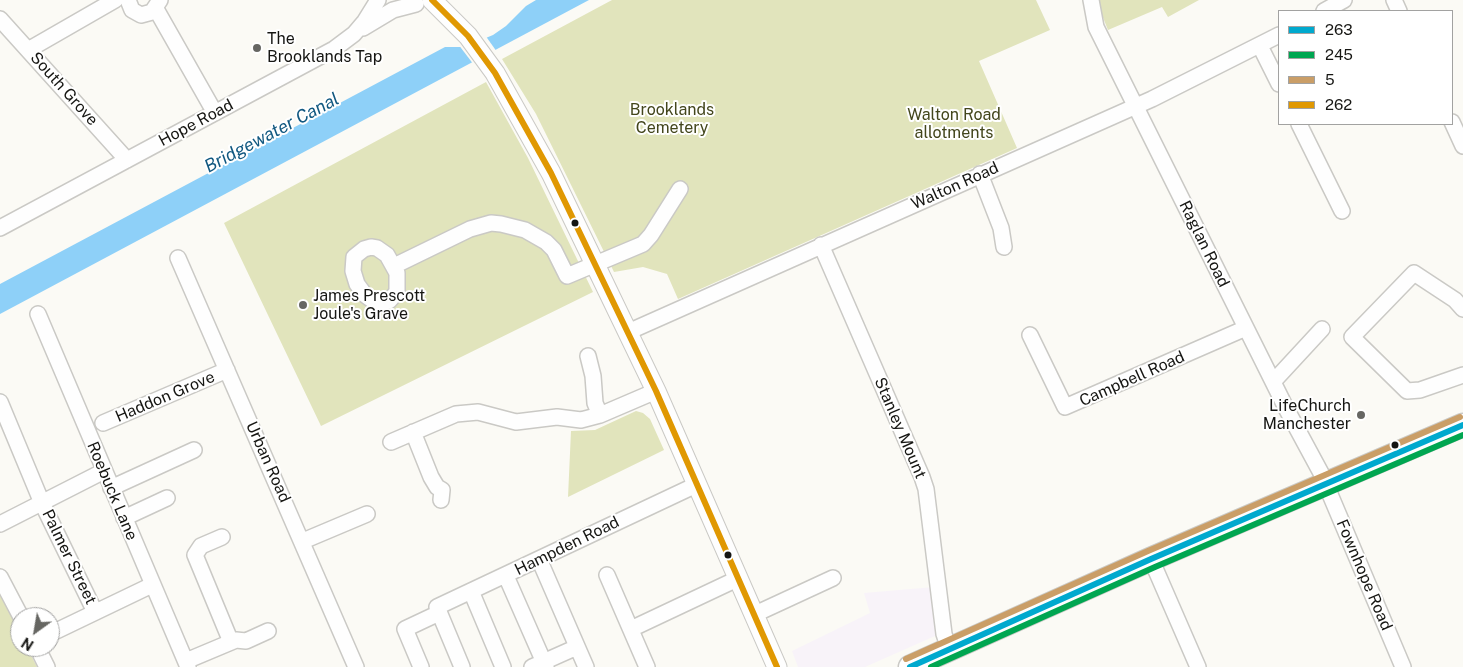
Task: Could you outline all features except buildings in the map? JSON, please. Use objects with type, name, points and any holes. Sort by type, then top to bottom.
[{"type":"highway","points":[[910,667],[1150,559],[1463,425]]},
{"type":"main road","points":[[428,3],[468,36],[492,68],[547,165],[656,391],[777,667]]},
{"type":"street","points":[[28,50],[115,0]]},
{"type":"street","points":[[128,0],[132,10],[141,15],[147,14],[158,4],[215,113]]},
{"type":"street","name":"Hope Road","points":[[0,228],[334,49],[354,34],[365,22],[378,0]]},
{"type":"street","name":"Raglan Road","points":[[1091,0],[1096,28],[1272,382],[1326,484]]},
{"type":"street","points":[[1326,10],[1344,0]]},
{"type":"street","points":[[354,34],[393,10],[428,3]]},
{"type":"street","name":"South Grove","points":[[0,19],[127,160]]},
{"type":"street","name":"Walton Road","points":[[628,332],[1135,106],[1278,36]]},
{"type":"street","points":[[1260,46],[1278,82]]},
{"type":"street","points":[[1453,124],[1463,146]]},
{"type":"street","points":[[1299,125],[1342,211]]},
{"type":"street","points":[[980,174],[1001,228],[1004,248]]},
{"type":"street","points":[[394,266],[470,229],[490,224],[513,226],[546,242],[554,250],[568,276],[643,244],[651,235],[680,189]]},
{"type":"street","name":"Stanley Mount","points":[[821,245],[924,483],[944,634],[949,649]]},
{"type":"street","name":"Urban Road","points":[[178,258],[356,667]]},
{"type":"street","points":[[1463,309],[1455,300],[1414,273],[1352,337],[1407,391],[1420,390],[1463,374]]},
{"type":"street","name":"Roebuck Lane","points":[[37,314],[187,664]]},
{"type":"street","name":"Campbell Road","points":[[1030,334],[1065,407],[1246,328]]},
{"type":"street","points":[[1272,382],[1322,329]]},
{"type":"street","points":[[589,354],[595,403],[600,415]]},
{"type":"street","name":"Haddon Grove","points":[[103,423],[227,370]]},
{"type":"street","points":[[391,442],[446,417],[466,412],[489,414],[516,422],[557,417],[581,420],[600,415],[656,391]]},
{"type":"street","name":"Palmer Street","points":[[0,402],[42,502],[95,612]]},
{"type":"street","points":[[413,432],[431,477],[437,487],[445,492]]},
{"type":"street","points":[[111,488],[194,450]]},
{"type":"street","points":[[0,524],[104,471]]},
{"type":"street","name":"Hampden Road","points":[[421,667],[404,629],[471,592],[696,484]]},
{"type":"street","name":"Fownhope Road","points":[[1326,484],[1403,667]]},
{"type":"street","points":[[124,518],[167,498]]},
{"type":"street","points":[[302,541],[353,525],[367,514]]},
{"type":"street","points":[[222,537],[201,546],[195,555],[232,642]]},
{"type":"street","points":[[539,559],[586,667]]},
{"type":"street","points":[[1150,559],[1198,667]]},
{"type":"street","points":[[606,575],[648,667]]},
{"type":"street","points":[[506,576],[541,665],[577,647]]},
{"type":"street","points":[[0,577],[16,607]]},
{"type":"street","points":[[753,615],[834,578]]},
{"type":"street","points":[[631,629],[737,579]]},
{"type":"street","points":[[60,629],[152,585]]},
{"type":"street","points":[[471,592],[503,667]]},
{"type":"street","points":[[438,610],[462,667]]},
{"type":"street","points":[[187,664],[232,642],[246,641],[268,631]]},
{"type":"shaded area","points":[[934,587],[944,632],[865,667],[798,667],[792,651],[870,613],[864,593]]},
{"type":"green space","name":"Brooklands Cemetery","points":[[612,0],[1036,0],[1050,30],[979,61],[1017,148],[678,299],[667,274],[643,267],[614,272],[536,114],[502,59]]},
{"type":"green space","points":[[1096,0],[1199,0],[1168,17],[1162,7],[1108,30]]},
{"type":"green space","points":[[486,82],[528,158],[593,292],[321,426],[224,223]]},
{"type":"green space","points":[[636,411],[643,413],[650,419],[664,450],[568,497],[571,431],[595,430]]},
{"type":"green space","points":[[0,593],[10,612],[10,657],[32,657],[37,667],[0,667]]},
{"type":"water","points":[[536,0],[589,0],[0,314],[0,284],[445,47],[464,47],[493,35],[506,26],[526,6]]},
{"type":"pier","points":[[485,35],[497,52],[474,65],[458,44]]},
{"type":"transit line","name":"262","points":[[432,0],[468,36],[495,73],[551,173],[656,391],[777,667]]},
{"type":"transit line","name":"5","points":[[906,659],[1148,551],[1460,417]]},
{"type":"transit line","name":"263","points":[[910,667],[1151,559],[1463,425]]},
{"type":"transit line","name":"245","points":[[931,667],[1155,567],[1463,435]]},
{"type":"place","name":"The Brooklands Tap","points":[[257,48]]},
{"type":"place","name":"James Prescott Joule's Grave","points":[[303,305]]},
{"type":"place","name":"LifeChurch Manchester","points":[[1361,415]]},
{"type":"park label","name":"Walton Road allotments","points":[[954,124]]},
{"type":"water label","name":"Bridgewater Canal","points":[[272,133]]}]
